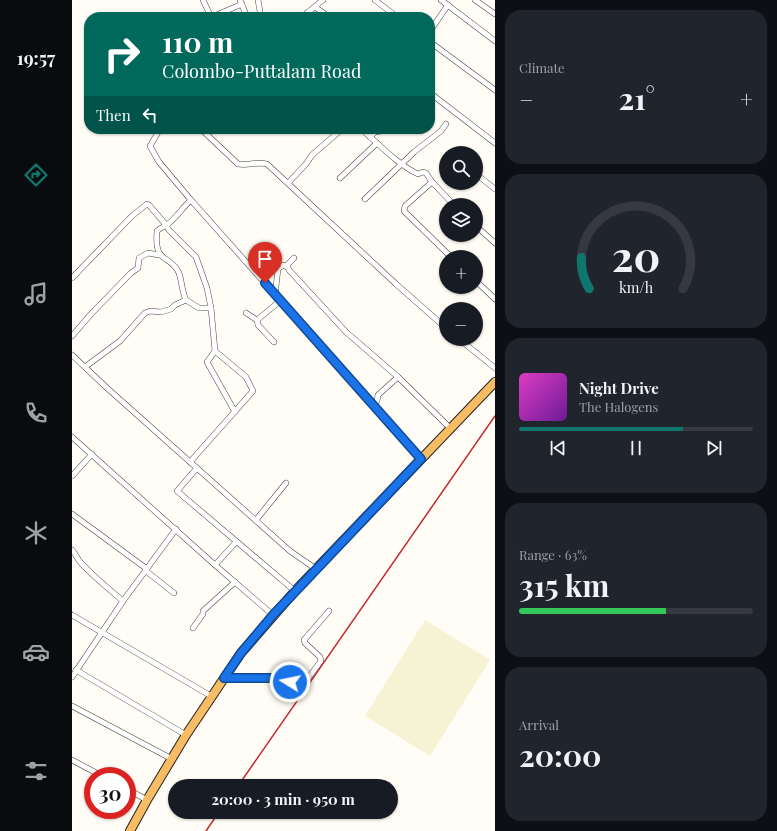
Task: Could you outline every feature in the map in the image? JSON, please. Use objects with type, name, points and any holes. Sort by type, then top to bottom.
[{"type":"highway","points":[[130,831],[186,735],[241,653],[295,591],[495,382]]},
{"type":"street","points":[[203,0],[209,12]]},
{"type":"street","points":[[258,0],[261,12]]},
{"type":"street","points":[[374,0],[390,12]]},
{"type":"street","points":[[441,0],[495,41]]},
{"type":"street","points":[[475,0],[495,14]]},
{"type":"street","points":[[221,12],[241,2],[245,12]]},
{"type":"street","points":[[307,12],[318,2],[325,12]]},
{"type":"street","points":[[435,24],[448,5]]},
{"type":"street","points":[[435,46],[495,90]]},
{"type":"street","points":[[435,97],[495,143]]},
{"type":"street","points":[[365,199],[446,124]]},
{"type":"street","points":[[157,134],[150,146],[159,162],[421,459]]},
{"type":"street","points":[[206,134],[238,164],[242,165],[262,162],[267,164],[439,322]]},
{"type":"street","points":[[288,183],[306,164],[312,155],[336,134]]},
{"type":"street","points":[[367,134],[402,164],[417,174],[425,172],[447,198]]},
{"type":"street","points":[[370,137],[373,134]]},
{"type":"street","points":[[340,178],[377,142]]},
{"type":"street","points":[[483,180],[495,189]]},
{"type":"street","points":[[432,182],[405,206],[404,211],[444,250]]},
{"type":"street","points":[[159,255],[156,242],[157,231],[167,226],[191,200]]},
{"type":"street","points":[[72,278],[132,216],[147,204],[150,205],[168,229],[196,257],[207,288],[211,308],[215,351],[207,362],[235,412]]},
{"type":"street","points":[[483,232],[495,243]]},
{"type":"street","points":[[72,336],[121,283],[138,268],[139,258],[148,253],[159,255],[175,267],[179,273],[186,300],[199,308],[211,308]]},
{"type":"street","points":[[287,267],[294,258]]},
{"type":"street","points":[[275,295],[278,269],[283,265],[287,267],[346,332],[398,377],[450,428]]},
{"type":"street","points":[[483,288],[495,299]]},
{"type":"street","points":[[85,367],[120,341],[145,313],[150,311],[161,312],[186,300]]},
{"type":"street","points":[[257,320],[280,300]]},
{"type":"street","points":[[246,313],[257,320],[258,325],[274,342]]},
{"type":"street","points":[[468,346],[495,368]]},
{"type":"street","points":[[190,462],[253,391],[246,377],[215,351]]},
{"type":"street","points":[[72,355],[290,551],[316,569]]},
{"type":"street","points":[[373,404],[377,400],[378,395],[398,377]]},
{"type":"street","points":[[72,437],[273,615]]},
{"type":"street","points":[[72,476],[92,454]]},
{"type":"street","points":[[196,468],[177,491],[295,591]]},
{"type":"street","points":[[256,520],[286,483]]},
{"type":"street","points":[[72,514],[147,570],[174,593]]},
{"type":"street","points":[[72,677],[176,529]]},
{"type":"street","points":[[215,565],[236,542]]},
{"type":"street","points":[[72,550],[76,554],[79,561],[101,583],[124,601]]},
{"type":"street","points":[[193,628],[203,614],[203,611],[235,582]]},
{"type":"street","points":[[224,678],[277,678],[303,685],[321,661],[320,657],[304,643],[304,640],[328,611]]},
{"type":"street","points":[[72,615],[211,696]]},
{"type":"street","points":[[76,670],[186,735]]},
{"type":"street","points":[[72,706],[172,759]]},
{"type":"street","points":[[72,760],[84,767]]},
{"type":"street","points":[[72,760],[85,767]]},
{"type":"street","points":[[136,794],[147,800]]},
{"type":"shaded area","points":[[425,620],[490,660],[430,756],[365,716]]},
{"type":"railway","points":[[243,779],[495,416]]},
{"type":"railway","points":[[206,831],[214,819]]},
{"type":"route","points":[[265,283],[421,459],[273,615],[241,653],[224,678],[277,678],[290,682]]}]
